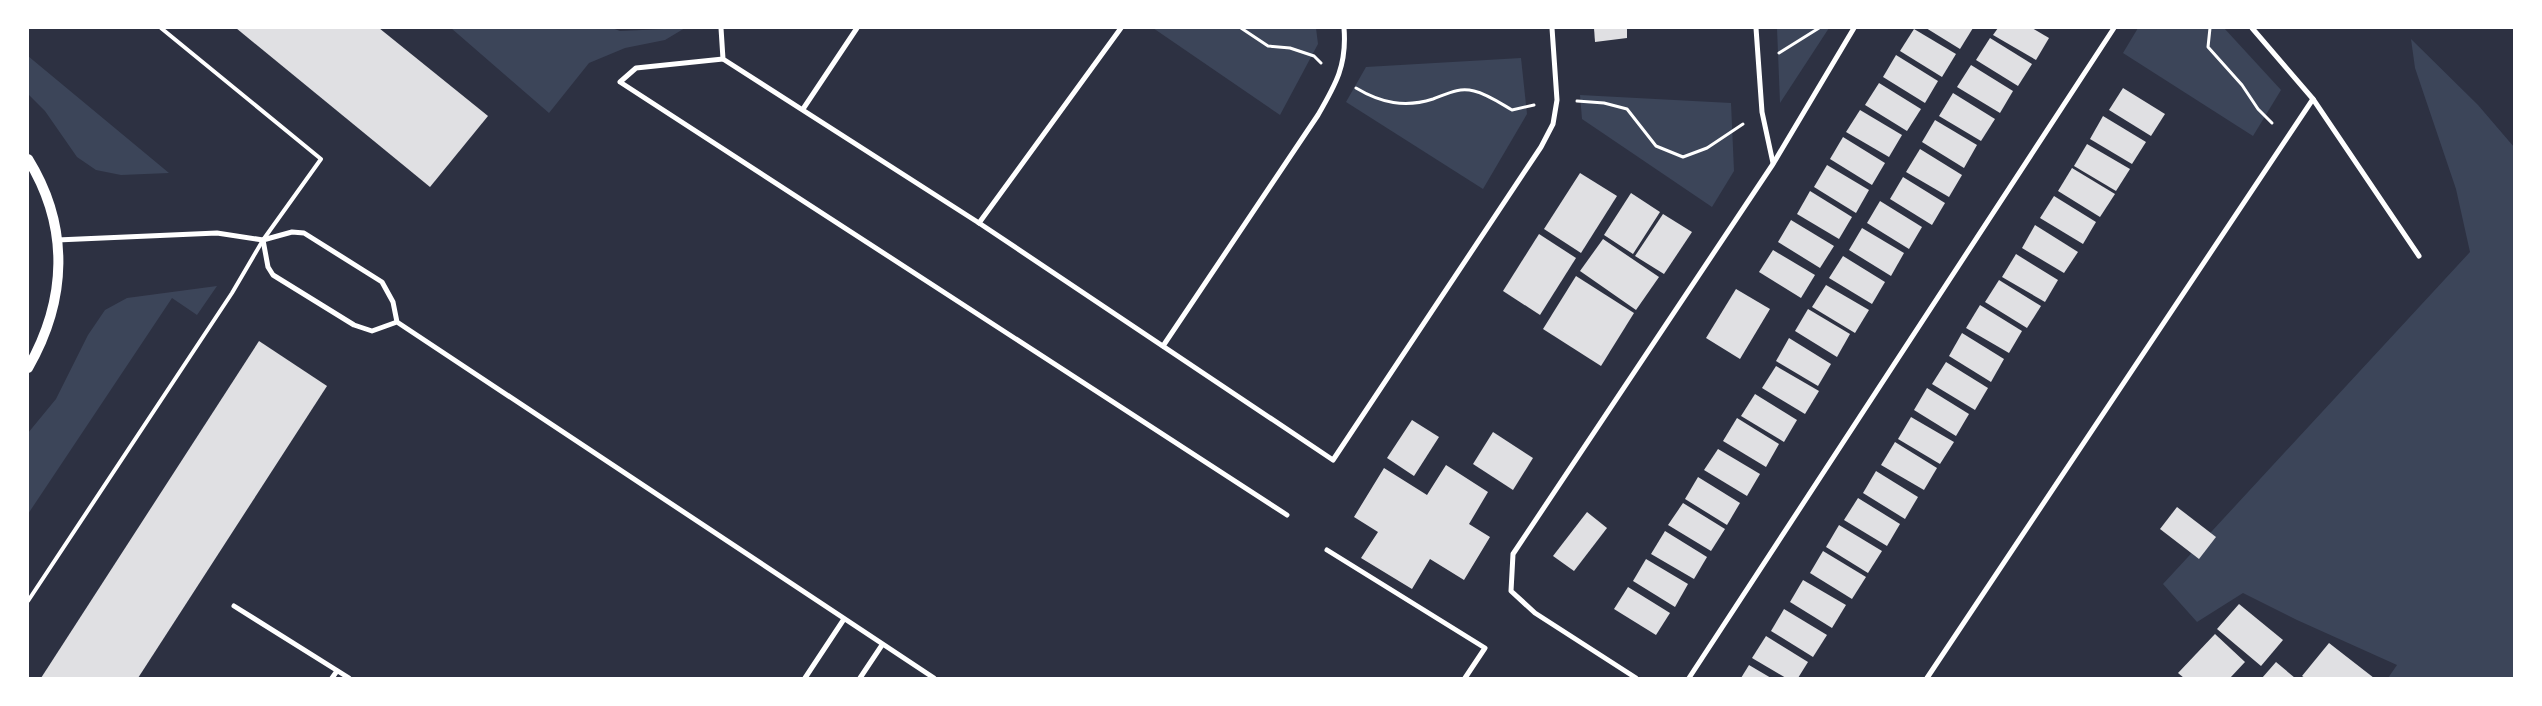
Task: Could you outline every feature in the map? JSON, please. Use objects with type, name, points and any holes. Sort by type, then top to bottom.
[{"type":"main road","points":[[28,159],[37,174],[50,206],[57,240],[59,276],[53,312],[40,346],[28,368]]},
{"type":"street","points":[[721,28],[723,59]]},
{"type":"street","points":[[803,109],[857,28]]},
{"type":"street","points":[[979,223],[1121,28]]},
{"type":"street","points":[[1163,346],[1318,115],[1339,79],[1345,42],[1344,28]]},
{"type":"street","points":[[1287,515],[620,82],[636,68],[723,59],[979,223],[1333,460],[1541,147],[1553,124],[1556,100],[1552,28]]},
{"type":"street","points":[[1756,28],[1762,112],[1773,164]]},
{"type":"street","points":[[1636,678],[1536,613],[1510,591],[1513,554],[1773,164],[1854,28]]},
{"type":"street","points":[[1689,678],[2114,28]]},
{"type":"street","points":[[2252,28],[2313,99],[2419,256]]},
{"type":"street","points":[[1928,678],[2313,99]]},
{"type":"street","points":[[57,240],[217,232],[263,240],[292,232],[304,232],[382,282],[393,302],[397,322],[934,678]]},
{"type":"street","points":[[263,240],[268,267],[273,275],[354,325],[372,331],[397,322]]},
{"type":"street","points":[[1327,550],[1485,648],[1465,678]]},
{"type":"street","points":[[234,606],[349,678]]},
{"type":"street","points":[[805,678],[844,619]]},
{"type":"street","points":[[860,678],[882,644]]},
{"type":"street","points":[[332,678],[337,671]]},
{"type":"lane","points":[[28,601],[232,293],[263,240],[321,158],[161,28]]},
{"type":"path","points":[[1241,28],[1268,46],[1290,48],[1314,56],[1339,79],[1372,98],[1405,105],[1432,99],[1453,90],[1472,90],[1492,98],[1512,110],[1556,100],[1604,103],[1627,109],[1656,146],[1682,157],[1707,148],[1762,112]]},
{"type":"path","points":[[1758,68],[1819,28]]},
{"type":"path","points":[[2210,28],[2208,46],[2242,84],[2258,109],[2288,137]]},
{"type":"shaded area","points":[[451,28],[612,28],[620,31],[685,28],[665,40],[625,48],[589,63],[549,113]]},
{"type":"shaded area","points":[[1153,28],[1316,28],[1318,44],[1280,115]]},
{"type":"shaded area","points":[[1777,28],[1829,28],[1780,103]]},
{"type":"shaded area","points":[[2138,28],[2224,28],[2281,90],[2253,136],[2123,53]]},
{"type":"shaded area","points":[[2411,39],[2478,105],[2514,147],[2514,678],[2388,678],[2397,665],[2297,620],[2243,593],[2197,622],[2163,584],[2470,252],[2456,189],[2415,68]]},
{"type":"shaded area","points":[[28,56],[169,173],[121,175],[96,170],[77,157],[45,111],[28,94]]},
{"type":"shaded area","points":[[1521,58],[1527,114],[1483,189],[1346,102],[1366,67]]},
{"type":"shaded area","points":[[1580,95],[1731,103],[1734,171],[1712,207],[1582,119]]},
{"type":"shaded area","points":[[217,286],[197,315],[172,298],[28,514],[28,433],[56,399],[88,335],[105,310],[127,298]]},
{"type":"building","points":[[236,28],[379,28],[488,116],[430,187]]},
{"type":"building","points":[[1594,28],[1627,28],[1627,38],[1595,42]]},
{"type":"building","points":[[1926,28],[1973,28],[1960,49]]},
{"type":"building","points":[[1998,28],[2032,28],[2049,38],[2036,60],[1993,35]]},
{"type":"building","points":[[1914,29],[1956,54],[1942,77],[1900,51]]},
{"type":"building","points":[[1990,38],[2032,64],[2018,86],[1976,60]]},
{"type":"building","points":[[1896,55],[1938,81],[1925,103],[1883,77]]},
{"type":"building","points":[[1971,65],[2013,91],[2000,113],[1957,87]]},
{"type":"building","points":[[1879,83],[1921,109],[1907,131],[1865,105]]},
{"type":"building","points":[[2123,88],[2165,114],[2151,136],[2109,110]]},
{"type":"building","points":[[1953,93],[1995,119],[1981,141],[1939,116]]},
{"type":"building","points":[[1860,110],[1902,135],[1889,157],[1846,132]]},
{"type":"building","points":[[2103,116],[2146,142],[2132,164],[2090,139]]},
{"type":"building","points":[[1935,120],[1977,145],[1964,168],[1922,142]]},
{"type":"building","points":[[1843,137],[1885,163],[1872,185],[1830,159]]},
{"type":"building","points":[[2087,144],[2130,169],[2116,191],[2074,166]]},
{"type":"building","points":[[1920,149],[1962,175],[1949,197],[1906,172]]},
{"type":"building","points":[[1827,165],[1869,190],[1856,213],[1814,187]]},
{"type":"building","points":[[2072,168],[2115,194],[2100,217],[2058,191]]},
{"type":"building","points":[[1580,173],[1617,196],[1581,253],[1544,229]]},
{"type":"building","points":[[1903,177],[1945,203],[1932,225],[1890,199]]},
{"type":"building","points":[[1810,191],[1852,217],[1839,239],[1797,214]]},
{"type":"building","points":[[1631,193],[1660,212],[1633,254],[1604,235]]},
{"type":"building","points":[[2054,196],[2096,222],[2083,244],[2040,218]]},
{"type":"building","points":[[1880,201],[1922,227],[1909,249],[1867,223]]},
{"type":"building","points":[[1663,214],[1692,232],[1664,274],[1635,256]]},
{"type":"building","points":[[1791,220],[1834,246],[1820,268],[1778,242]]},
{"type":"building","points":[[2035,225],[2078,252],[2064,273],[2022,248]]},
{"type":"building","points":[[1862,228],[1904,253],[1891,276],[1849,250]]},
{"type":"building","points":[[1539,234],[1576,258],[1540,315],[1503,291]]},
{"type":"building","points":[[1603,239],[1659,277],[1636,310],[1580,271]]},
{"type":"building","points":[[1773,250],[1815,275],[1801,298],[1759,272]]},
{"type":"building","points":[[2016,254],[2058,280],[2045,302],[2002,277]]},
{"type":"building","points":[[1843,256],[1885,282],[1872,304],[1829,278]]},
{"type":"building","points":[[1576,276],[1634,313],[1601,366],[1543,329]]},
{"type":"building","points":[[1999,280],[2041,306],[2027,328],[1985,302]]},
{"type":"building","points":[[1826,285],[1869,310],[1855,333],[1812,307]]},
{"type":"building","points":[[1736,289],[1770,309],[1740,359],[1706,338]]},
{"type":"building","points":[[1980,305],[2022,331],[2009,353],[1966,328]]},
{"type":"building","points":[[1808,309],[1850,334],[1837,357],[1795,331]]},
{"type":"building","points":[[1962,333],[2004,359],[1991,382],[1949,356]]},
{"type":"building","points":[[1789,338],[1831,364],[1818,386],[1776,361]]},
{"type":"building","points":[[259,341],[327,386],[138,678],[41,678]]},
{"type":"building","points":[[1946,362],[1988,388],[1975,410],[1932,384]]},
{"type":"building","points":[[1776,366],[1819,391],[1805,414],[1762,388]]},
{"type":"building","points":[[1927,388],[1969,414],[1956,436],[1914,410]]},
{"type":"building","points":[[1755,394],[1797,420],[1784,442],[1741,416]]},
{"type":"building","points":[[1911,417],[1954,442],[1940,464],[1898,439]]},
{"type":"building","points":[[1737,418],[1779,444],[1766,467],[1723,441]]},
{"type":"building","points":[[1412,420],[1439,437],[1414,476],[1387,458]]},
{"type":"building","points":[[1493,432],[1533,458],[1513,490],[1473,464]]},
{"type":"building","points":[[1895,442],[1937,468],[1924,490],[1881,465]]},
{"type":"building","points":[[1718,449],[1760,474],[1747,496],[1704,470]]},
{"type":"building","points":[[1446,465],[1488,492],[1469,524],[1490,537],[1464,580],[1430,559],[1412,589],[1361,558],[1378,532],[1354,517],[1384,468],[1427,495]]},
{"type":"building","points":[[1876,471],[1918,497],[1905,519],[1863,493]]},
{"type":"building","points":[[1698,477],[1740,503],[1727,525],[1685,499]]},
{"type":"building","points":[[1858,498],[1900,524],[1887,546],[1844,520]]},
{"type":"building","points":[[1683,503],[1725,529],[1711,551],[1668,525]]},
{"type":"building","points":[[2177,507],[2216,537],[2199,559],[2160,529]]},
{"type":"building","points":[[1587,512],[1607,528],[1574,571],[1553,556]]},
{"type":"building","points":[[1839,525],[1882,551],[1868,573],[1826,547]]},
{"type":"building","points":[[1665,531],[1707,557],[1694,579],[1651,554]]},
{"type":"building","points":[[1823,551],[1866,577],[1852,599],[1810,573]]},
{"type":"building","points":[[1646,559],[1688,584],[1675,607],[1633,581]]},
{"type":"building","points":[[1803,580],[1846,605],[1832,628],[1790,602]]},
{"type":"building","points":[[1628,587],[1670,613],[1656,635],[1614,609]]},
{"type":"building","points":[[2239,604],[2283,640],[2261,666],[2217,629]]},
{"type":"building","points":[[1784,609],[1827,635],[1813,657],[1771,631]]},
{"type":"building","points":[[2215,634],[2245,662],[2230,678],[2184,678],[2178,673]]},
{"type":"building","points":[[1766,636],[1808,662],[1798,678],[1786,678],[1752,658]]},
{"type":"building","points":[[2329,643],[2374,678],[2305,678],[2302,676]]},
{"type":"building","points":[[2276,662],[2295,678],[2262,678]]},
{"type":"building","points":[[1749,665],[1771,678],[1741,678]]}]
